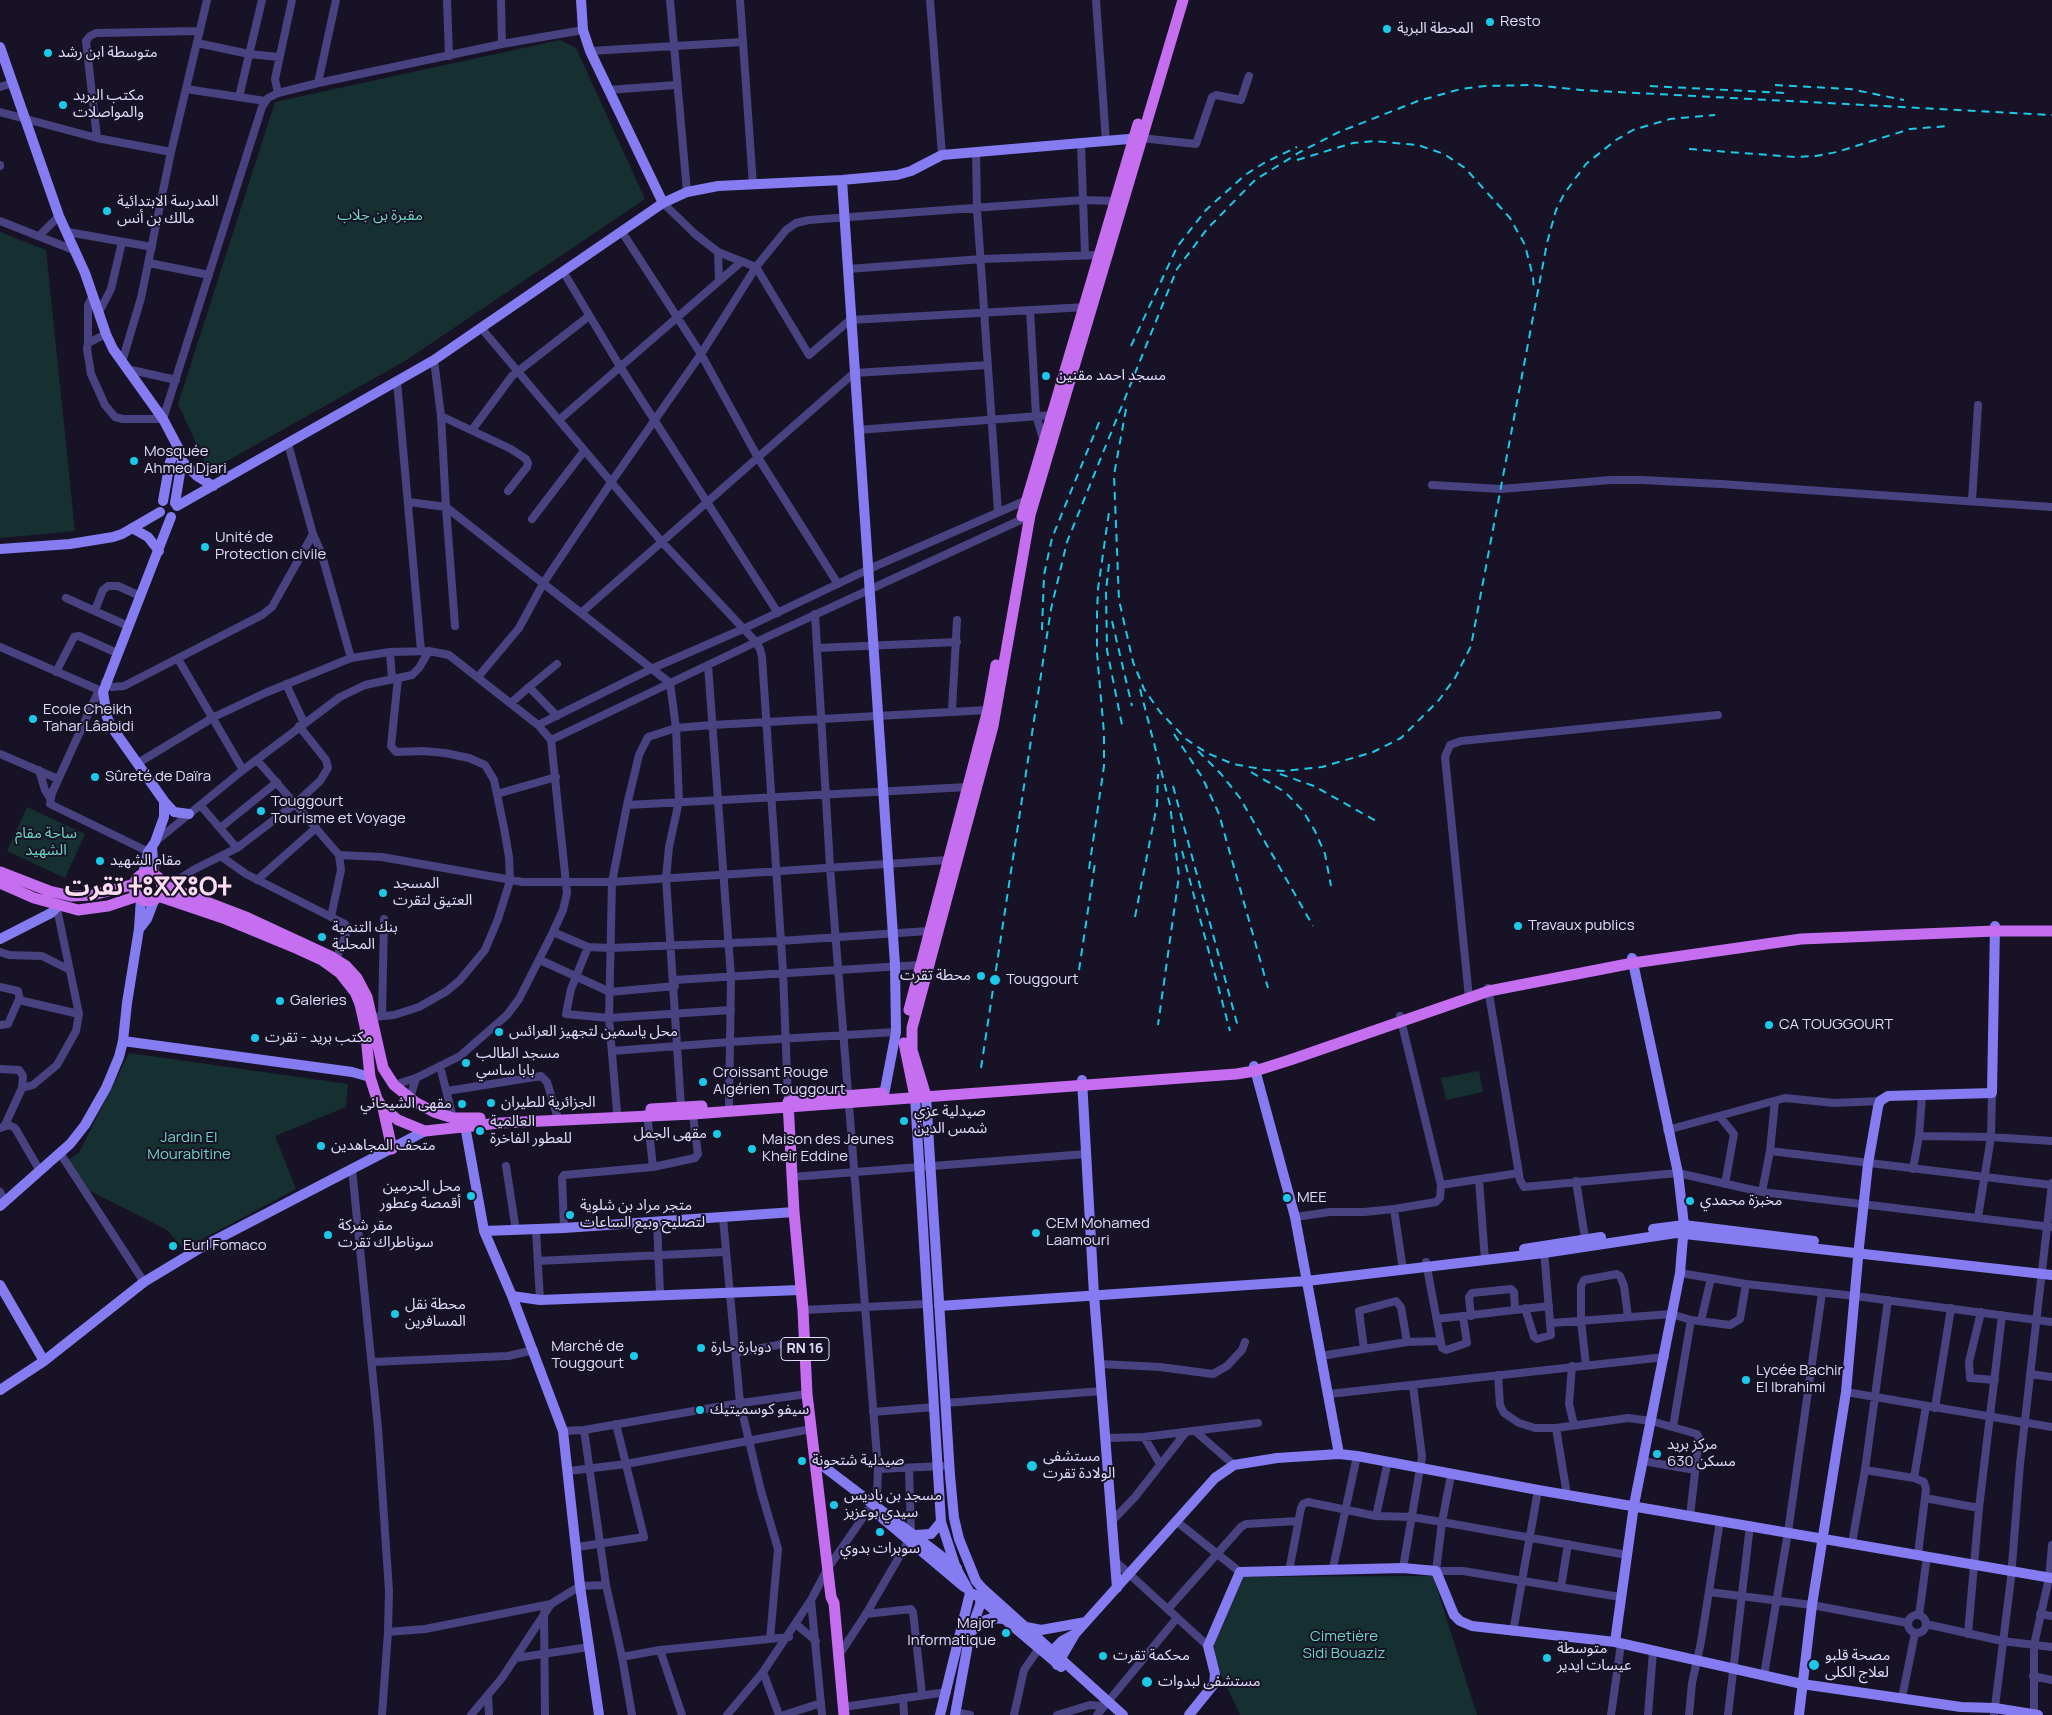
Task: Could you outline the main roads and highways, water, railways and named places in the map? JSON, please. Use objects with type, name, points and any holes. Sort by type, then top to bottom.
[{"type":"main road","points":[[1031,498],[1137,139],[1175,0]]},
{"type":"main road","points":[[920,1093],[906,1060],[904,1036],[928,931],[988,710],[1026,517],[1044,442],[1088,307],[1099,255],[1114,201],[1137,139],[1183,0]]},
{"type":"main road","points":[[920,1093],[912,1050],[912,1028],[993,726],[1026,517]]},
{"type":"main road","points":[[0,872],[49,891],[71,896],[93,895],[135,884],[149,874],[161,891],[322,960],[340,973],[355,992],[363,1014],[372,1088],[383,1108],[392,1149]]},
{"type":"main road","points":[[0,883],[58,907],[87,910],[140,897],[148,900],[161,891]]},
{"type":"main road","points":[[135,884],[140,897]]},
{"type":"main road","points":[[161,891],[239,914],[336,959],[357,978],[378,1016],[384,1068],[394,1085],[410,1098],[434,1112],[460,1121],[500,1123],[788,1104],[1255,1068],[1469,994],[1632,961],[1811,934],[1995,929],[2052,930]]},
{"type":"main road","points":[[688,1110],[729,1104],[788,1104]]},
{"type":"main road","name":"RN 16","points":[[788,1104],[800,1290],[804,1310],[807,1394],[828,1568],[830,1595],[828,1604],[842,1712]]},
{"type":"main road","points":[[383,1108],[415,1129],[425,1131],[460,1121],[618,1112],[647,1114]]},
{"type":"main road","name":"RN 16","points":[[830,1595],[834,1603],[842,1712]]},
{"type":"railway","points":[[981,1068],[1051,609],[1067,542],[1177,269],[1207,229],[1255,180],[1300,152],[1339,132],[1418,101],[1461,89],[1485,86],[1533,85],[1581,90],[2052,115]]},
{"type":"railway","points":[[1775,85],[1850,89],[1904,100]]},
{"type":"railway","points":[[1650,86],[1785,93]]},
{"type":"railway","points":[[1126,409],[1114,475],[1119,600],[1133,662],[1144,689],[1160,712],[1186,739],[1207,753],[1233,764],[1283,771],[1322,767],[1373,752],[1401,738],[1439,700],[1455,678],[1471,646],[1547,243],[1556,210],[1564,194],[1586,164],[1616,140],[1633,130],[1670,119],[1715,115]]},
{"type":"railway","points":[[1689,149],[1795,157],[1816,156],[1837,152],[1910,129],[1948,126]]},
{"type":"railway","points":[[1297,160],[1353,143],[1374,141],[1418,145],[1444,154],[1465,168],[1510,218],[1525,245],[1533,277],[1534,290]]},
{"type":"railway","points":[[1131,346],[1177,247],[1206,210],[1245,175],[1264,163],[1297,147]]},
{"type":"railway","points":[[1042,630],[1044,575],[1052,538],[1100,420]]},
{"type":"railway","points":[[1089,869],[1104,766],[1104,733],[1097,653],[1097,614],[1098,589],[1109,512]]},
{"type":"railway","points":[[1109,564],[1106,591],[1107,650],[1122,725]]},
{"type":"railway","points":[[1112,621],[1132,706]]},
{"type":"railway","points":[[1140,689],[1170,805],[1179,876],[1158,1025]]},
{"type":"railway","points":[[1174,734],[1202,777],[1219,814],[1268,988]]},
{"type":"railway","points":[[1198,751],[1221,774],[1240,798],[1313,926]]},
{"type":"railway","points":[[1251,772],[1285,792],[1303,811],[1315,831],[1325,854],[1331,886]]},
{"type":"railway","points":[[1135,917],[1157,805],[1158,774]]},
{"type":"railway","points":[[1280,774],[1314,786],[1376,821]]},
{"type":"railway","points":[[1173,786],[1238,1027]]},
{"type":"railway","points":[[1182,851],[1230,1031]]},
{"type":"railway","points":[[1079,970],[1095,863]]},
{"type":"place","name":"Resto","points":[[1490,22]]},
{"type":"place","name":"المحطة البرية","points":[[1387,29]]},
{"type":"place","name":"متوسطة ابن رشد","points":[[48,53]]},
{"type":"place","name":"مكتب البريد والمواصلات","points":[[63,105]]},
{"type":"place","name":"المدرسة الابتدائية مالك بن أنس","points":[[107,211]]},
{"type":"place","name":"مسجد احمد مقنين","points":[[1046,376]]},
{"type":"place","name":"Mosquée Ahmed Djari","points":[[134,461]]},
{"type":"place","name":"Unité de Protection civile","points":[[205,547]]},
{"type":"place","name":"Ecole Cheikh Tahar Lâabidi","points":[[33,719]]},
{"type":"place","name":"Sûreté de Daïra","points":[[95,777]]},
{"type":"place","name":"Touggourt Tourisme et Voyage","points":[[261,811]]},
{"type":"place","name":"مقام الشهيد","points":[[100,861]]},
{"type":"place","name":"المسجد العتيق لتقرت","points":[[383,893]]},
{"type":"place","name":"Travaux publics","points":[[1518,926]]},
{"type":"place","name":"بنك التنمية المحلية","points":[[322,937]]},
{"type":"place","name":"محطة تقرت","points":[[981,976]]},
{"type":"place","name":"Touggourt","points":[[995,980]]},
{"type":"place","name":"Galeries","points":[[280,1001]]},
{"type":"place","name":"CA TOUGGOURT","points":[[1769,1025]]},
{"type":"place","name":"محل ياسمين لتجهيز العرائس","points":[[499,1032]]},
{"type":"place","name":"مكتب بريد - تقرت","points":[[255,1038]]},
{"type":"place","name":"مسجد الطالب بابا ساسي","points":[[466,1063]]},
{"type":"place","name":"Croissant Rouge Algérien Touggourt","points":[[703,1082]]},
{"type":"place","name":"الجزائرية للطيران","points":[[491,1103]]},
{"type":"place","name":"مقهى الشيحاني","points":[[462,1104]]},
{"type":"place","name":"صيدلية عزي شمس الدين","points":[[904,1121]]},
{"type":"place","name":"العالمية للعطور الفاخرة","points":[[480,1131]]},
{"type":"place","name":"مقهى الجمل","points":[[717,1134]]},
{"type":"place","name":"متحف المجاهدين","points":[[321,1146]]},
{"type":"place","name":"Maison des Jeunes Kheir Eddine","points":[[752,1149]]},
{"type":"place","name":"محل الحرمين أقمصة وعطور","points":[[471,1196]]},
{"type":"place","name":"MEE","points":[[1287,1198]]},
{"type":"place","name":"مخبزة محمدي","points":[[1690,1201]]},
{"type":"place","name":"متجر مراد بن شلوية لتصليح وبيع الساعات","points":[[570,1215]]},
{"type":"place","name":"CEM Mohamed Laamouri","points":[[1036,1233]]},
{"type":"place","name":"مقر شركة سوناطراك تقرت","points":[[328,1235]]},
{"type":"place","name":"Eurl Fomaco","points":[[173,1246]]},
{"type":"place","name":"محطة نقل المسافرين","points":[[395,1314]]},
{"type":"place","name":"دوبارة حارة","points":[[701,1348]]},
{"type":"place","name":"Marché de Touggourt","points":[[634,1356]]},
{"type":"place","name":"Lycée Bachir El Ibrahimi","points":[[1746,1380]]},
{"type":"place","name":"سيفو كوسميتيك","points":[[700,1410]]},
{"type":"place","name":"مركز بريد 630 مسكن","points":[[1657,1454]]},
{"type":"place","name":"صيدلية شتحونة","points":[[802,1461]]},
{"type":"place","name":"مستشفى الولادة تقرت","points":[[1032,1466]]},
{"type":"place","name":"مسجد بن باديس سيدي بوعزيز","points":[[834,1505]]},
{"type":"place","name":"سوبرات بدوي","points":[[880,1532]]},
{"type":"place","name":"Major Informatique","points":[[1006,1633]]},
{"type":"place","name":"محكمة تقرت","points":[[1103,1656]]},
{"type":"place","name":"متوسطة عيسات ايدير","points":[[1547,1658]]},
{"type":"place","name":"مصحة قلبو لعلاج الكلى","points":[[1814,1665]]},
{"type":"place","name":"مستشفى لبدوات","points":[[1147,1682]]},
{"type":"district","name":"تقرت ⵜⵓⴳⴳⵓⵔⵜ","points":[[148,888]]},
{"type":"park label","name":"مقبرة بن جلاب","points":[[380,216]]},
{"type":"park label","name":"ساحة مقام الشهيد","points":[[46,842]]},
{"type":"park label","name":"Jardin El Mourabitine","points":[[189,1146]]},
{"type":"park label","name":"Cimetière Sidi Bouaziz","points":[[1344,1646]]}]
